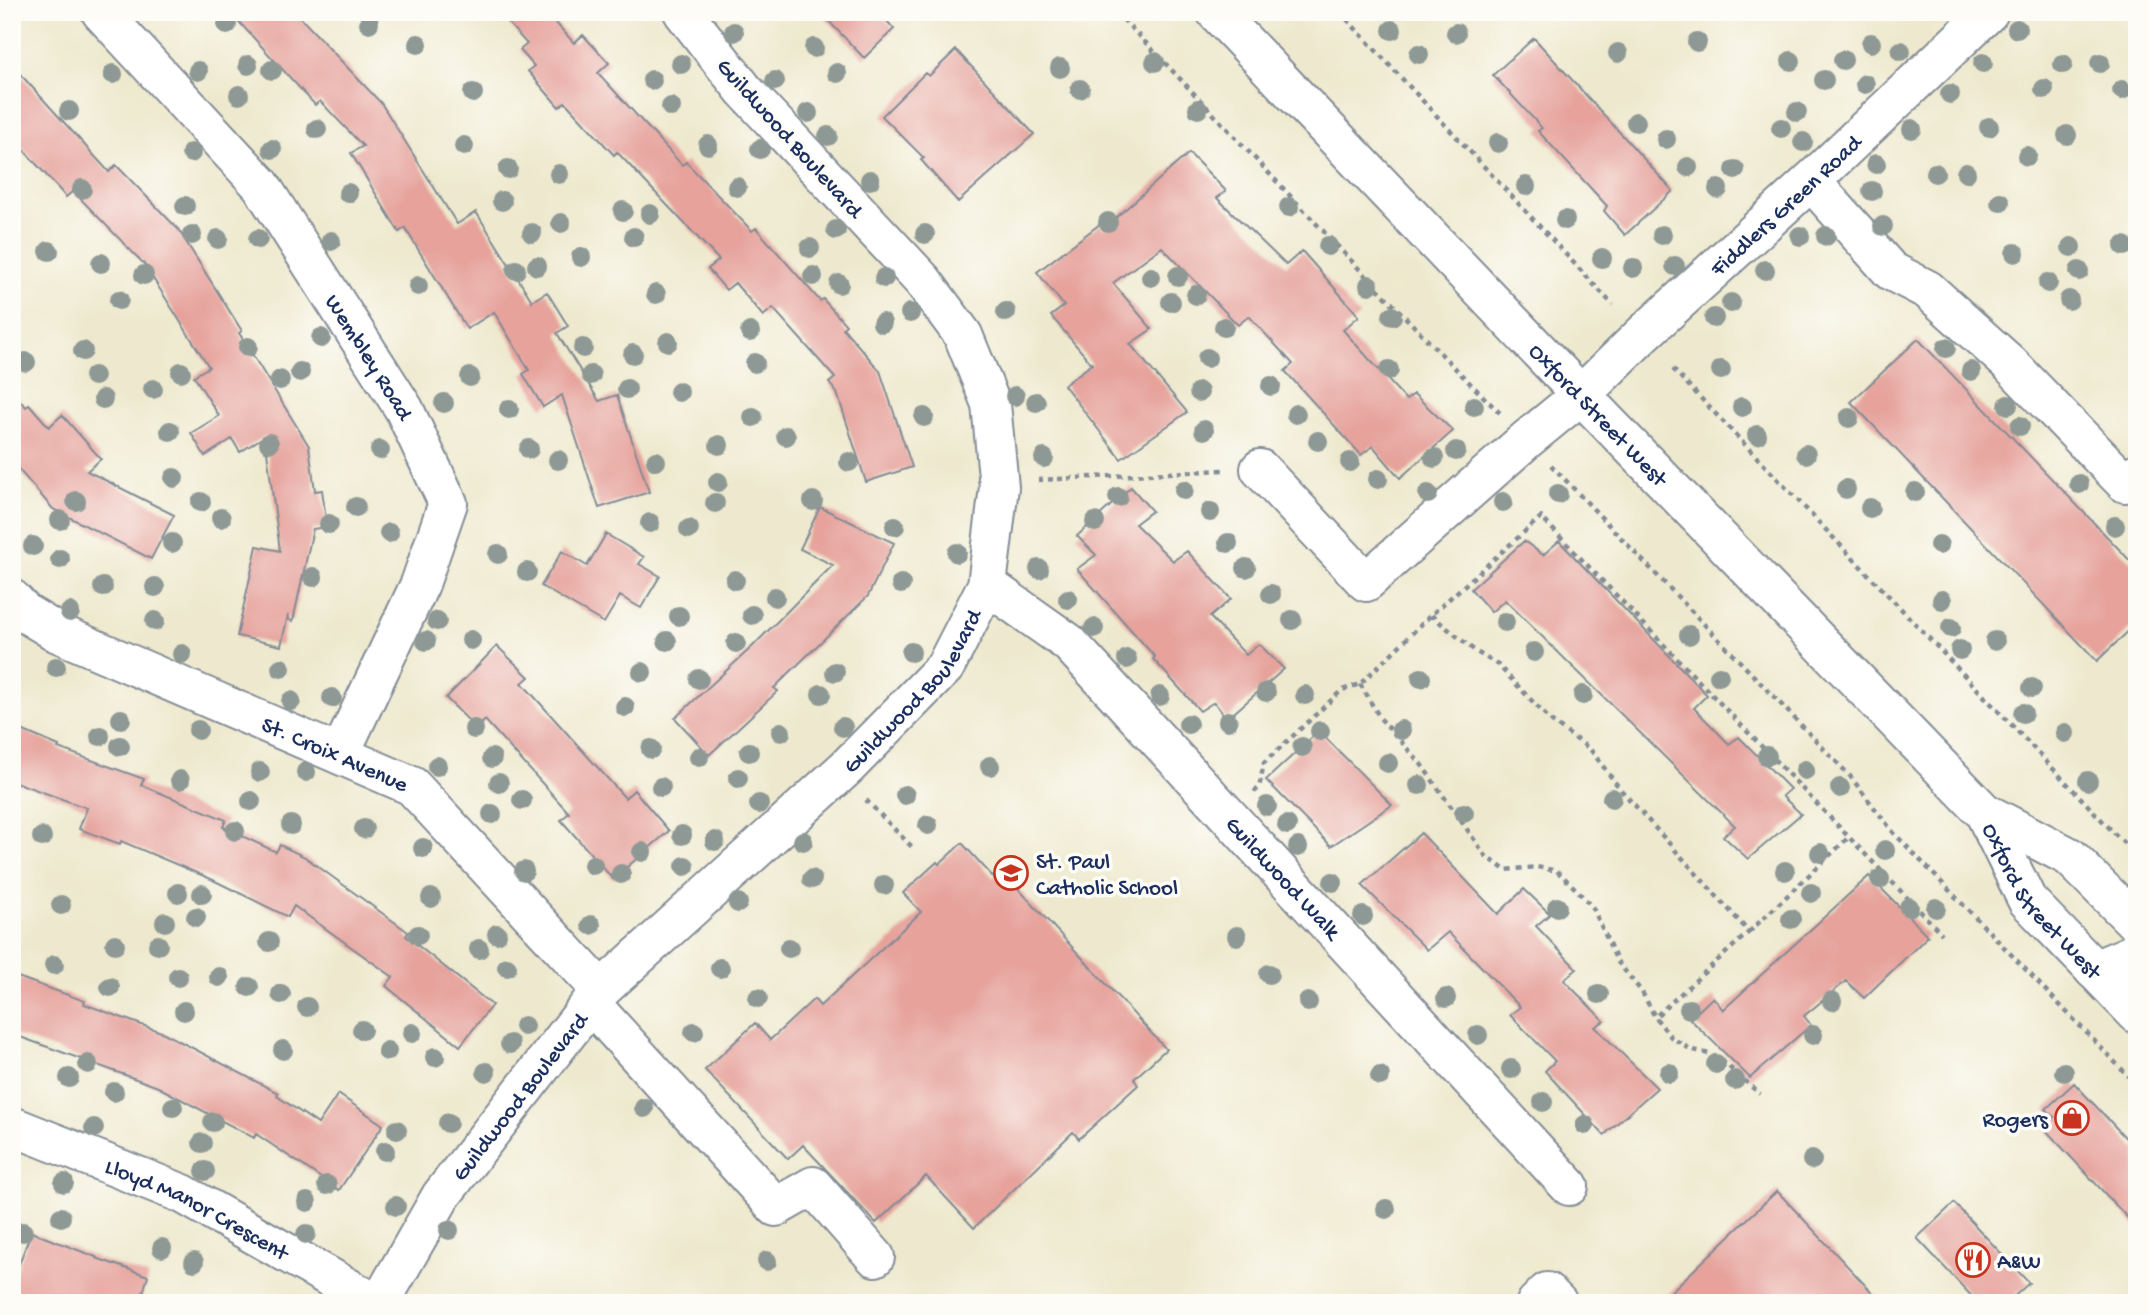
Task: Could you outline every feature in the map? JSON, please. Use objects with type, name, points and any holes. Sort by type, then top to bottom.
[{"type":"street","name":"Wembley Road","points":[[101,12],[261,185],[404,410],[448,503],[421,584],[340,754]]},
{"type":"street","name":"Guildwood Boulevard","points":[[378,1303],[442,1196],[596,997],[847,767],[945,667],[987,585],[999,487],[998,473],[991,404],[963,335],[923,281],[744,90],[682,12]]},
{"type":"street","name":"Oxford Street West","points":[[1216,12],[1984,812],[2027,900],[2137,1014]]},
{"type":"street","name":"Fiddlers Green Road","points":[[1242,469],[1366,582],[1526,440],[1581,395],[1989,12]]},
{"type":"street","points":[[1811,181],[1891,271],[1928,290],[2009,363],[2125,483],[2137,473]]},
{"type":"street","name":"Guildwood Walk","points":[[987,585],[1069,643],[1569,1186]]},
{"type":"street","name":"St. Croix Avenue","points":[[12,599],[25,613],[58,633],[412,786],[776,1207],[813,1186],[875,1258]]},
{"type":"street","name":"Oxford Street West","points":[[1984,812],[2070,857],[2137,924]]},
{"type":"street","points":[[2094,970],[2137,952]]},
{"type":"street","name":"Lloyd Manor Crescent","points":[[12,1126],[183,1194],[378,1303]]},
{"type":"street","points":[[1536,1303],[1547,1292],[1558,1303]]},
{"type":"path","points":[[1116,12],[1500,414]]},
{"type":"path","points":[[1340,12],[1613,306]]},
{"type":"path","points":[[1673,369],[2137,857]]},
{"type":"path","points":[[1545,459],[1850,776],[1892,832],[2137,1085]]},
{"type":"path","points":[[1038,480],[1242,469]]},
{"type":"path","points":[[1246,799],[1259,788],[1264,764],[1342,690],[1360,684],[1431,615],[1541,517],[1942,934]]},
{"type":"path","points":[[1431,615],[1498,666],[1552,722],[1590,749],[1621,790],[1749,932]]},
{"type":"path","points":[[1360,684],[1380,718],[1421,764],[1485,855],[1505,870],[1537,867],[1557,871],[1593,908],[1617,961],[1642,992],[1671,1037],[1690,1049],[1721,1060],[1760,1094]]},
{"type":"path","points":[[866,800],[913,848]]},
{"type":"path","points":[[1656,1017],[1849,837]]},
{"type":"building","points":[[230,12],[295,12],[381,103],[457,224],[476,212],[532,301],[547,292],[568,326],[557,333],[599,401],[617,395],[649,492],[599,508],[562,395],[543,407],[523,374],[529,370],[494,312],[467,329],[405,228],[399,232],[351,153],[363,146],[320,101],[315,105]]},
{"type":"building","points":[[498,12],[546,12],[574,43],[583,35],[609,63],[598,73],[682,165],[686,162],[752,231],[756,228],[820,301],[823,299],[846,325],[843,328],[880,371],[912,467],[866,482],[837,393],[829,383],[835,378],[773,308],[763,316],[735,283],[726,290],[708,269],[719,260],[617,152],[614,155],[565,102],[559,107],[528,71],[534,66],[520,50],[527,44]]},
{"type":"building","points":[[820,12],[879,12],[894,29],[864,58]]},
{"type":"building","points":[[1534,38],[1673,191],[1625,235],[1604,211],[1607,206],[1538,131],[1542,128],[1493,75]]},
{"type":"building","points":[[956,50],[1034,134],[958,202],[921,160],[924,158],[882,116],[925,73],[929,76]]},
{"type":"building","points":[[12,65],[109,172],[116,165],[178,229],[309,446],[315,491],[322,490],[327,527],[313,529],[293,621],[289,620],[288,615],[281,646],[237,636],[257,546],[280,551],[265,436],[240,452],[232,439],[205,456],[191,433],[219,416],[194,376],[209,367],[144,264],[73,191],[66,197],[12,137]]},
{"type":"building","points":[[1189,153],[1226,191],[1217,198],[1286,265],[1302,251],[1359,316],[1343,330],[1406,400],[1414,394],[1453,431],[1400,478],[1373,446],[1361,455],[1285,371],[1293,364],[1249,316],[1238,325],[1162,247],[1113,283],[1152,329],[1130,344],[1187,412],[1121,459],[1064,385],[1092,364],[1051,316],[1064,306],[1037,272],[1100,224],[1103,229]]},
{"type":"building","points":[[1918,339],[2137,568],[2137,623],[2097,661],[1851,402]]},
{"type":"building","points":[[12,392],[26,407],[29,404],[49,427],[62,415],[101,459],[87,471],[174,515],[151,559],[53,509],[12,462]]},
{"type":"building","points":[[1131,487],[1152,511],[1135,524],[1173,561],[1187,551],[1231,599],[1210,617],[1246,655],[1259,644],[1284,669],[1227,719],[1214,702],[1200,711],[1077,569],[1096,555],[1077,536]]},
{"type":"building","points":[[820,507],[894,543],[868,596],[774,688],[778,691],[709,755],[675,718],[753,646],[833,565],[800,549]]},
{"type":"building","points":[[606,534],[644,557],[639,564],[660,576],[641,608],[620,596],[604,623],[541,586],[562,551],[587,566]]},
{"type":"building","points":[[1524,541],[1543,555],[1559,541],[1707,695],[1694,708],[1729,744],[1739,737],[1790,789],[1782,796],[1801,814],[1748,859],[1723,836],[1735,826],[1505,600],[1491,612],[1471,589]]},
{"type":"building","points":[[497,646],[529,677],[522,683],[625,798],[634,790],[669,831],[613,879],[561,820],[569,813],[485,720],[477,729],[446,698]]},
{"type":"building","points":[[12,726],[59,746],[58,748],[144,779],[141,785],[226,820],[223,827],[276,852],[280,845],[305,857],[408,932],[406,936],[492,1005],[460,1046],[386,986],[393,977],[294,906],[288,917],[211,879],[121,841],[120,844],[79,829],[87,808],[12,781]]},
{"type":"building","points":[[1319,731],[1392,805],[1331,846],[1266,780]]},
{"type":"building","points":[[1421,833],[1498,914],[1524,889],[1550,914],[1536,926],[1577,969],[1564,980],[1604,1021],[1595,1027],[1657,1088],[1604,1135],[1545,1071],[1555,1061],[1510,1015],[1520,1007],[1448,932],[1427,950],[1362,885]]},
{"type":"building","points":[[962,843],[994,878],[1002,871],[1166,1049],[1134,1079],[1138,1085],[1079,1139],[1073,1132],[974,1228],[926,1176],[876,1223],[803,1145],[788,1159],[705,1070],[755,1023],[770,1040],[814,999],[820,1006],[921,912],[903,893]]},
{"type":"building","points":[[1869,876],[1928,936],[1864,998],[1846,981],[1804,1016],[1811,1025],[1750,1078],[1690,1019],[1713,997],[1723,1010]]},
{"type":"building","points":[[12,975],[164,1033],[278,1093],[277,1096],[318,1124],[338,1094],[383,1125],[339,1190],[256,1134],[254,1138],[158,1087],[12,1034]]},
{"type":"building","points":[[2074,1083],[2137,1150],[2137,1228],[2043,1127],[2054,1117],[2046,1109]]},
{"type":"building","points":[[1777,1191],[1882,1303],[1659,1303]]},
{"type":"building","name":"A&W","points":[[1954,1203],[2029,1283],[2007,1303],[1978,1303],[1917,1238]]},
{"type":"building","points":[[31,1232],[148,1276],[140,1303],[12,1303],[12,1283]]},
{"type":"place","name":"St. Paul Catholic School","points":[[1011,873]]},
{"type":"place","name":"Rogers","points":[[2072,1118]]},
{"type":"place","name":"A&W","points":[[1973,1260]]}]
